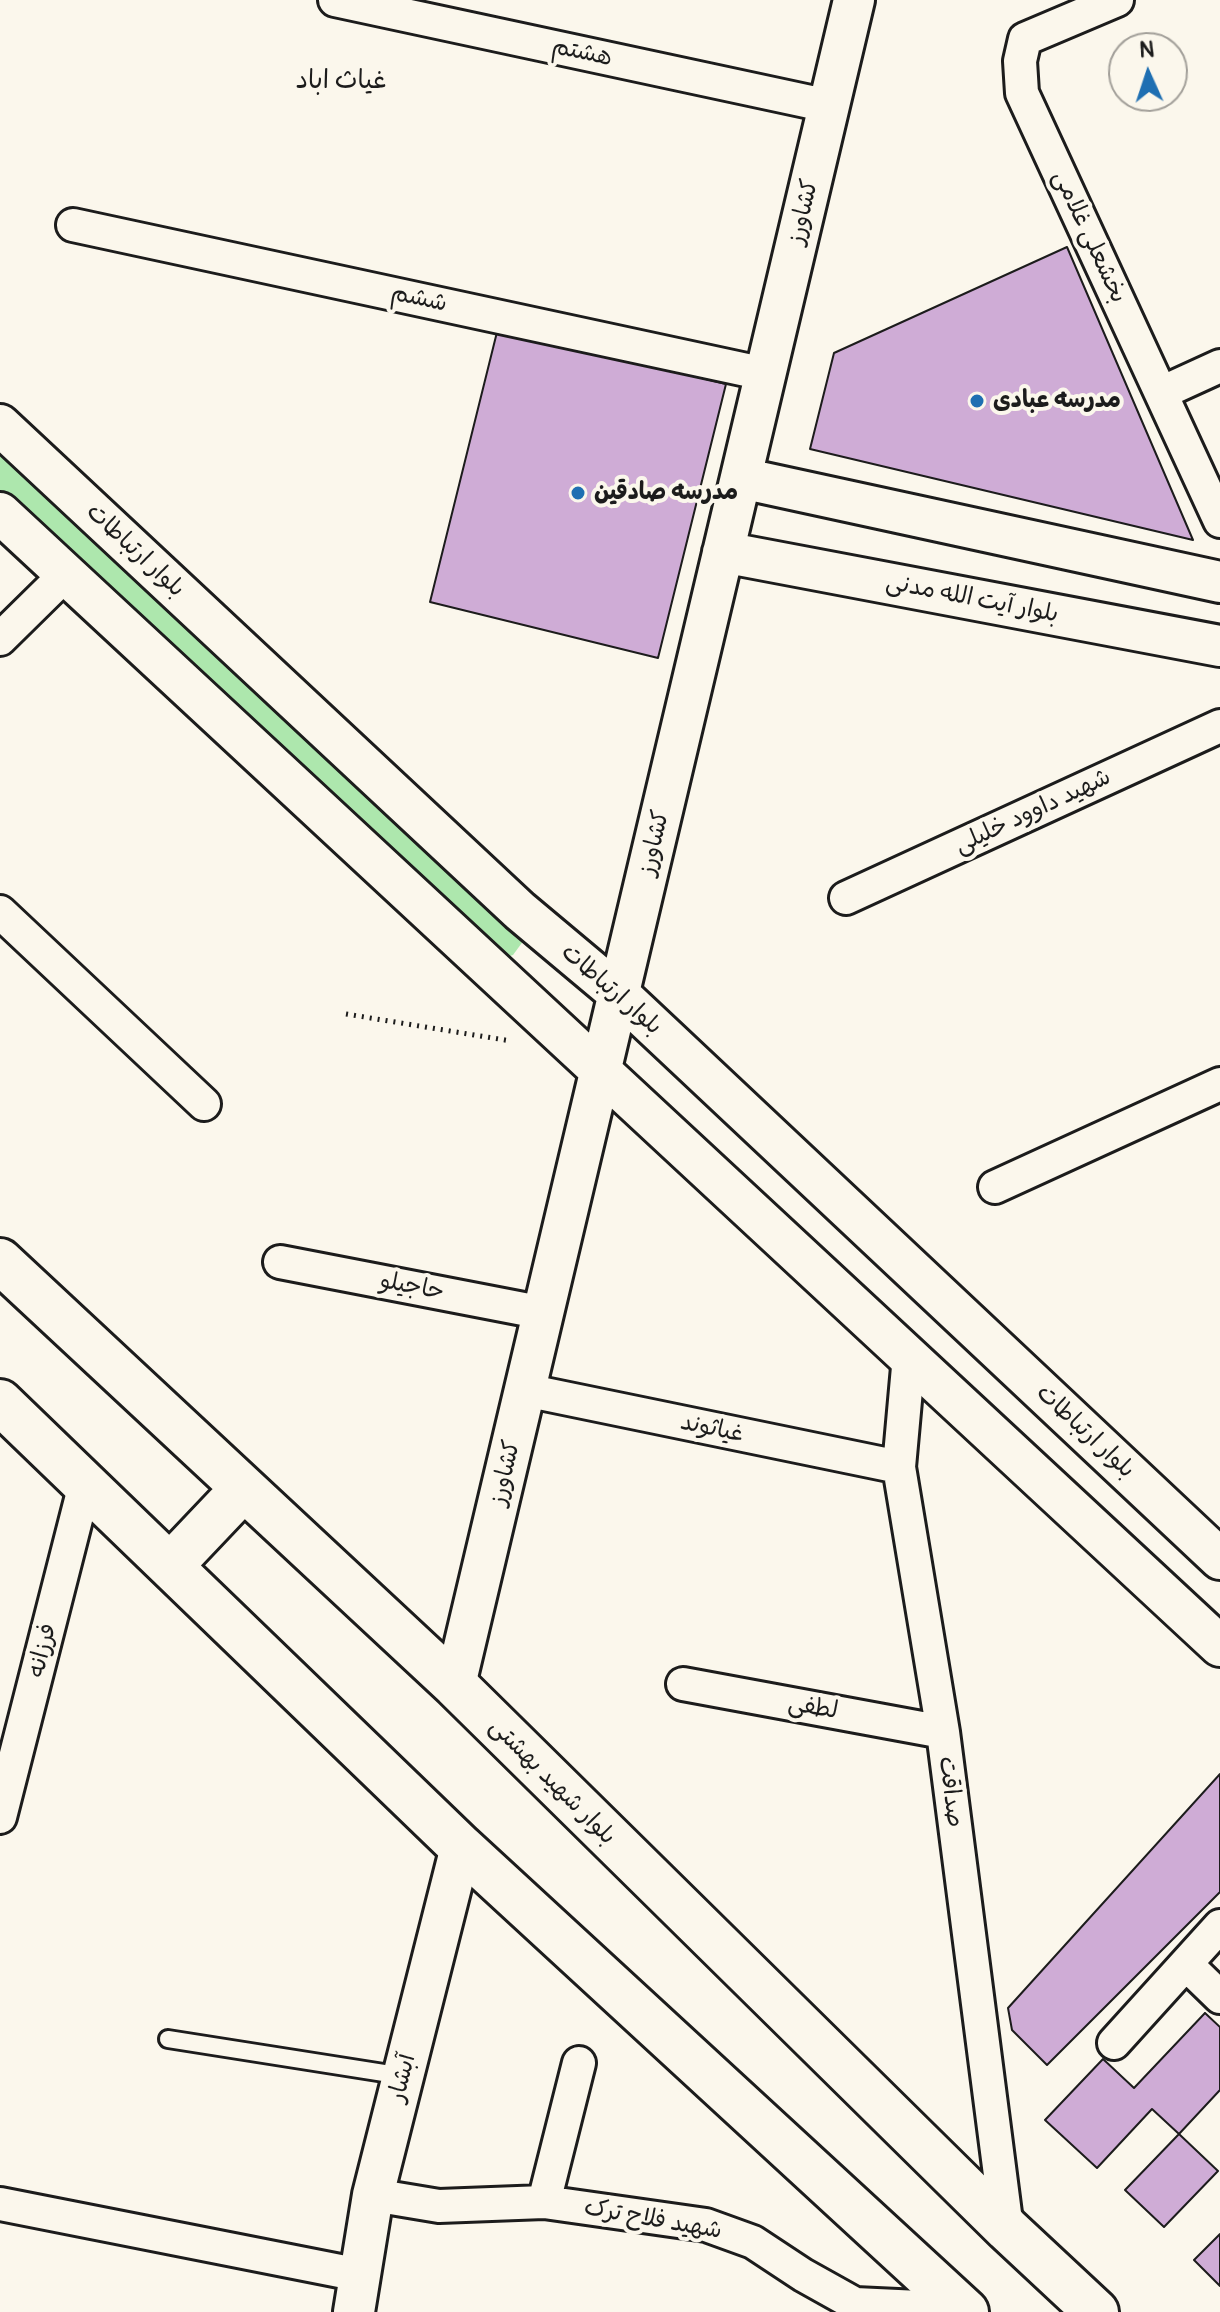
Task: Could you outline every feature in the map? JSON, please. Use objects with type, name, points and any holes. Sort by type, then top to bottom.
[{"type":"main road","name":"بلوار شهید بهشتی","points":[[0,1261],[455,1685],[1007,2229],[1096,2312]]},
{"type":"main road","points":[[0,1402],[461,1847],[964,2310]]},
{"type":"main road","points":[[170,1566],[243,1489]]},
{"type":"street","name":"هشتم","points":[[335,0],[829,106]]},
{"type":"street","name":"کشاورز","points":[[455,1685],[854,0]]},
{"type":"street","name":"بخشعلی غلامی","points":[[1117,0],[1025,39],[1020,61],[1022,93],[1220,521]]},
{"type":"street","name":"ششم","points":[[73,225],[765,374]]},
{"type":"street","points":[[1161,393],[1220,366]]},
{"type":"street","name":"بلوار ارتباطات","points":[[0,425],[520,911],[619,994],[1220,1559]]},
{"type":"street","points":[[741,478],[1220,582]]},
{"type":"street","points":[[0,513],[1220,1646]]},
{"type":"street","name":"بلوار آیت الله مدنی","points":[[723,552],[1220,646]]},
{"type":"street","points":[[0,639],[66,574]]},
{"type":"street","name":"شهید داوود خلیلی","points":[[846,898],[1220,726]]},
{"type":"street","points":[[0,912],[204,1104]]},
{"type":"street","points":[[995,1187],[1220,1084]]},
{"type":"street","name":"حاجیلو","points":[[280,1262],[544,1313]]},
{"type":"street","name":"صداقت","points":[[909,1356],[899,1467],[943,1732],[1007,2229]]},
{"type":"street","name":"غیاثوند","points":[[525,1390],[899,1467]]},
{"type":"street","name":"فرزانه","points":[[0,1817],[85,1484]]},
{"type":"street","name":"لطفی","points":[[683,1684],[943,1732]]},
{"type":"street","name":"آبشار","points":[[357,2294],[373,2195],[461,1847]]},
{"type":"street","points":[[1114,2043],[1220,1926]]},
{"type":"street","points":[[1186,1964],[1220,1997]]},
{"type":"street","points":[[544,2202],[579,2063]]},
{"type":"street","name":"شهید فلاح ترک","points":[[373,2195],[439,2206],[544,2202],[706,2225],[753,2242],[855,2304],[964,2310]]},
{"type":"street","points":[[0,2204],[357,2294]]},
{"type":"lane","points":[[168,2039],[403,2076]]},
{"type":"path","points":[[346,1014],[519,1042]]},
{"type":"green space","points":[[0,425],[524,940],[513,955],[500,959],[0,513]]},
{"type":"building","name":"مدرسه عبادی","points":[[1067,247],[1193,540],[810,449],[834,353]]},
{"type":"building","name":"مدرسه صادقین","points":[[498,328],[726,384],[658,658],[430,602]]},
{"type":"building","points":[[1220,1774],[1220,1892],[1047,2065],[1012,2030],[1008,2008]]},
{"type":"building","points":[[1205,2013],[1220,2027],[1220,2090],[1179,2134],[1152,2109],[1097,2168],[1045,2120],[1103,2059],[1134,2088]]},
{"type":"building","points":[[1179,2134],[1218,2171],[1164,2227],[1125,2190]]},
{"type":"building","points":[[1220,2234],[1220,2286],[1194,2260]]},
{"type":"place","name":"مدرسه عبادی","points":[[977,401]]},
{"type":"place","name":"مدرسه صادقین","points":[[578,493]]},
{"type":"district","name":"غیاث اباد","points":[[341,81]]}]
